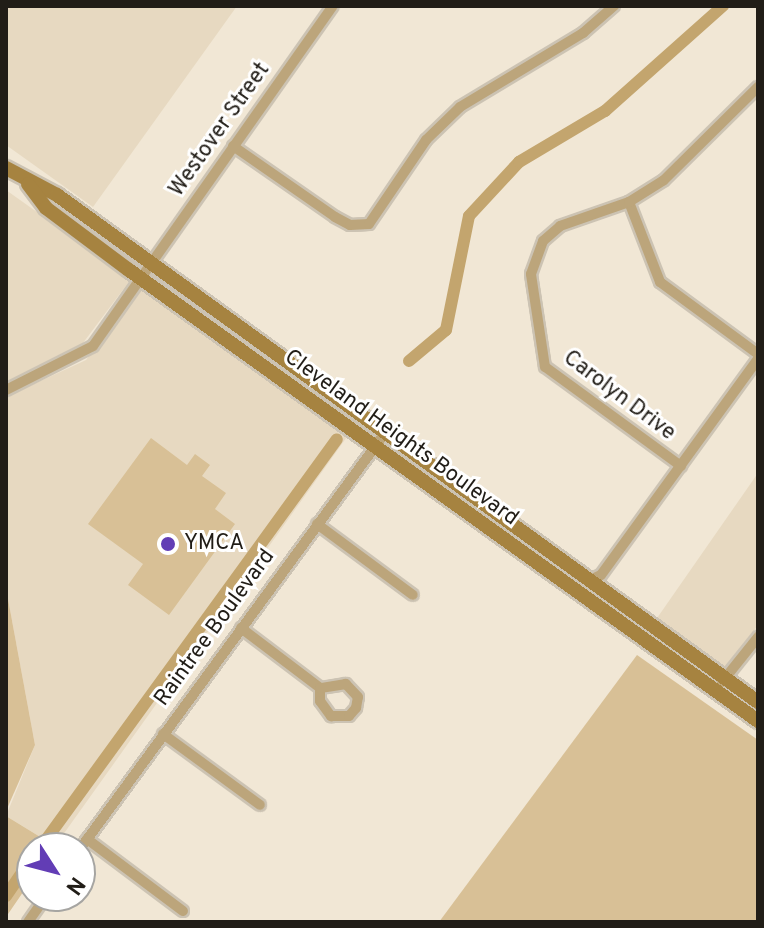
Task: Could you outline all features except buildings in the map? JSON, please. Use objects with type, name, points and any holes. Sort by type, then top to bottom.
[{"type":"street","name":"Westover Street","points":[[6,390],[93,346],[333,6]]},
{"type":"street","points":[[233,146],[335,217],[350,225],[369,224],[426,140],[460,107],[583,33],[614,6]]},
{"type":"street","name":"Carolyn Drive","points":[[681,466],[552,374],[541,356],[531,274],[543,241],[573,219],[629,202],[686,163],[758,87]]},
{"type":"street","name":"Cleveland Heights Boulevard","points":[[6,168],[26,182],[57,195],[758,702]]},
{"type":"street","name":"Cleveland Heights Boulevard","points":[[26,182],[46,208],[140,278],[758,721]]},
{"type":"street","points":[[569,587],[601,575],[758,356],[660,282],[629,202]]},
{"type":"street","name":"Raintree Boulevard","points":[[93,832],[385,433]]},
{"type":"street","points":[[317,524],[413,595]]},
{"type":"street","points":[[241,628],[320,688]]},
{"type":"street","points":[[711,688],[726,679],[758,637]]},
{"type":"street","points":[[163,734],[260,805]]},
{"type":"street","points":[[96,852],[183,911]]},
{"type":"shaded area","points":[[6,6],[237,6],[93,207],[6,145]]},
{"type":"shaded area","points":[[6,190],[131,279],[77,351],[6,382]]},
{"type":"shaded area","points":[[142,286],[349,434],[65,832],[32,832],[6,816],[35,745],[6,588],[6,397],[86,360]]},
{"type":"shaded area","name":"YMCA","points":[[151,438],[187,465],[195,454],[210,465],[202,476],[226,493],[215,509],[235,524],[169,615],[128,585],[143,564],[88,524]]},
{"type":"shaded area","points":[[758,473],[758,625],[724,671],[655,621]]},
{"type":"shaded area","points":[[6,588],[35,745],[6,811]]},
{"type":"shaded area","points":[[637,655],[758,740],[758,922],[439,922]]},
{"type":"shaded area","points":[[6,816],[32,832],[16,832],[16,902],[6,917]]},
{"type":"waterway","points":[[409,361],[446,330],[469,216],[519,162],[605,111],[723,6]]},
{"type":"waterway","points":[[52,832],[337,439]]},
{"type":"waterway","points":[[6,896],[16,881]]},
{"type":"place","name":"YMCA","points":[[168,544]]}]
